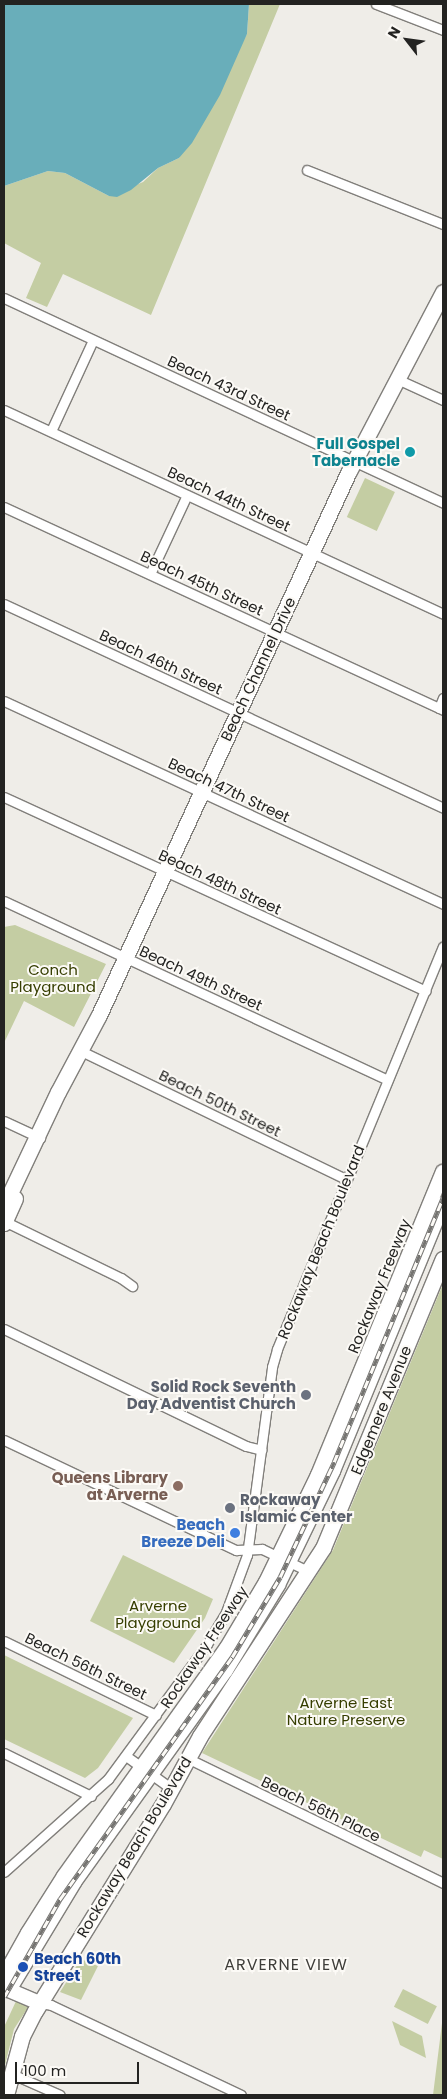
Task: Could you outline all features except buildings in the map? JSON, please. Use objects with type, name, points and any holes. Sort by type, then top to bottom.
[{"type":"main road","name":"Beach Channel Drive","points":[[4,1222],[58,1092],[81,1051],[125,958],[354,462],[443,292]]},
{"type":"main road","name":"Beach Channel Drive","points":[[4,1206],[39,1138]]},
{"type":"main road","name":"Edgemere Avenue","points":[[217,1710],[326,1542],[443,1259]]},
{"type":"main road","name":"Rockaway Beach Boulevard","points":[[6,2095],[22,2036],[40,2003],[172,1789],[187,1758],[217,1710]]},
{"type":"street","points":[[376,4],[443,30]]},
{"type":"street","points":[[306,170],[443,224]]},
{"type":"street","name":"Beach 43rd Street","points":[[4,298],[443,503]]},
{"type":"street","points":[[50,431],[93,340]]},
{"type":"street","points":[[397,379],[443,400]]},
{"type":"street","name":"Beach 44th Street","points":[[4,410],[443,614]]},
{"type":"street","points":[[150,574],[187,495]]},
{"type":"street","name":"Beach 45th Street","points":[[4,506],[441,709]]},
{"type":"street","name":"Beach 46th Street","points":[[4,604],[443,808]]},
{"type":"street","points":[[441,709],[443,698]]},
{"type":"street","name":"Beach 47th Street","points":[[4,701],[443,904]]},
{"type":"street","name":"Beach 48th Street","points":[[4,797],[425,992]]},
{"type":"street","name":"Beach 49th Street","points":[[4,901],[387,1080]]},
{"type":"street","name":"Rockaway Beach Boulevard","points":[[4,1872],[108,1779],[222,1621],[237,1587],[248,1550],[272,1367],[277,1349],[443,947]]},
{"type":"street","name":"Beach 50th Street","points":[[81,1051],[346,1179]]},
{"type":"street","points":[[4,1121],[39,1138]]},
{"type":"street","name":"Rockaway Freeway","points":[[284,1560],[443,1172]]},
{"type":"street","name":"Rockaway Freeway","points":[[4,1976],[55,1889],[237,1655],[284,1560],[333,1471],[443,1204]]},
{"type":"street","points":[[4,1222],[121,1278],[132,1286]]},
{"type":"street","points":[[4,1329],[252,1449],[262,1450]]},
{"type":"street","points":[[4,1440],[236,1550],[262,1549],[308,1571]]},
{"type":"street","name":"Beach 56th Street","points":[[4,1641],[156,1715]]},
{"type":"street","points":[[4,1753],[91,1796]]},
{"type":"street","points":[[126,1756],[172,1789]]},
{"type":"street","name":"Beach 56th Place","points":[[187,1758],[443,1883]]},
{"type":"street","name":"Rockaway Freeway","points":[[7,1989],[146,1771]]},
{"type":"street","points":[[7,1989],[51,2006],[220,2091],[241,2095]]},
{"type":"street","points":[[12,2074],[60,2095]]},
{"type":"green space","points":[[249,4],[280,4],[151,315],[63,274],[47,307],[26,298],[41,263],[4,243],[4,186],[48,171],[65,173],[109,196],[143,182],[158,168],[179,158],[247,34]]},
{"type":"green space","points":[[365,478],[395,492],[377,531],[347,517]]},
{"type":"green space","name":"Conch Playground","points":[[15,925],[106,964],[74,1027],[24,1001],[4,1043],[4,927]]},
{"type":"green space","name":"Arverne East Nature Preserve","points":[[443,1284],[443,1859],[424,1850],[421,1857],[202,1753],[333,1550]]},
{"type":"green space","name":"Arverne Playground","points":[[123,1555],[213,1599],[205,1618],[174,1663],[90,1621]]},
{"type":"green space","points":[[4,1655],[133,1718],[98,1768],[85,1778],[4,1739]]},
{"type":"green space","points":[[81,1959],[98,1966],[81,2000],[60,1992]]},
{"type":"green space","points":[[403,1989],[437,2006],[428,2024],[394,2007]]},
{"type":"green space","points":[[17,1999],[29,2006],[14,2029],[4,2069],[4,2027]]},
{"type":"green space","points":[[443,2015],[443,2095],[433,2095]]},
{"type":"green space","points":[[392,2021],[422,2036],[426,2058],[400,2045]]},
{"type":"water","points":[[4,4],[249,4],[247,34],[220,95],[192,143],[179,158],[158,168],[131,190],[117,197],[109,196],[65,173],[48,171],[4,186]]},
{"type":"railway","points":[[4,1997],[60,1899],[232,1657],[280,1577],[334,1462],[443,1197]]},
{"type":"place","name":"Full Gospel Tabernacle","points":[[410,452]]},
{"type":"place","name":"Solid Rock Seventh Day Adventist Church","points":[[306,1395]]},
{"type":"place","name":"Queens Library at Arverne","points":[[178,1486]]},
{"type":"place","name":"Rockaway Islamic Center","points":[[230,1508]]},
{"type":"place","name":"Beach Breeze Deli","points":[[235,1533]]},
{"type":"place","name":"Beach 60th Street","points":[[23,1967]]},
{"type":"district","name":"ARVERNE VIEW","points":[[286,1965]]}]
